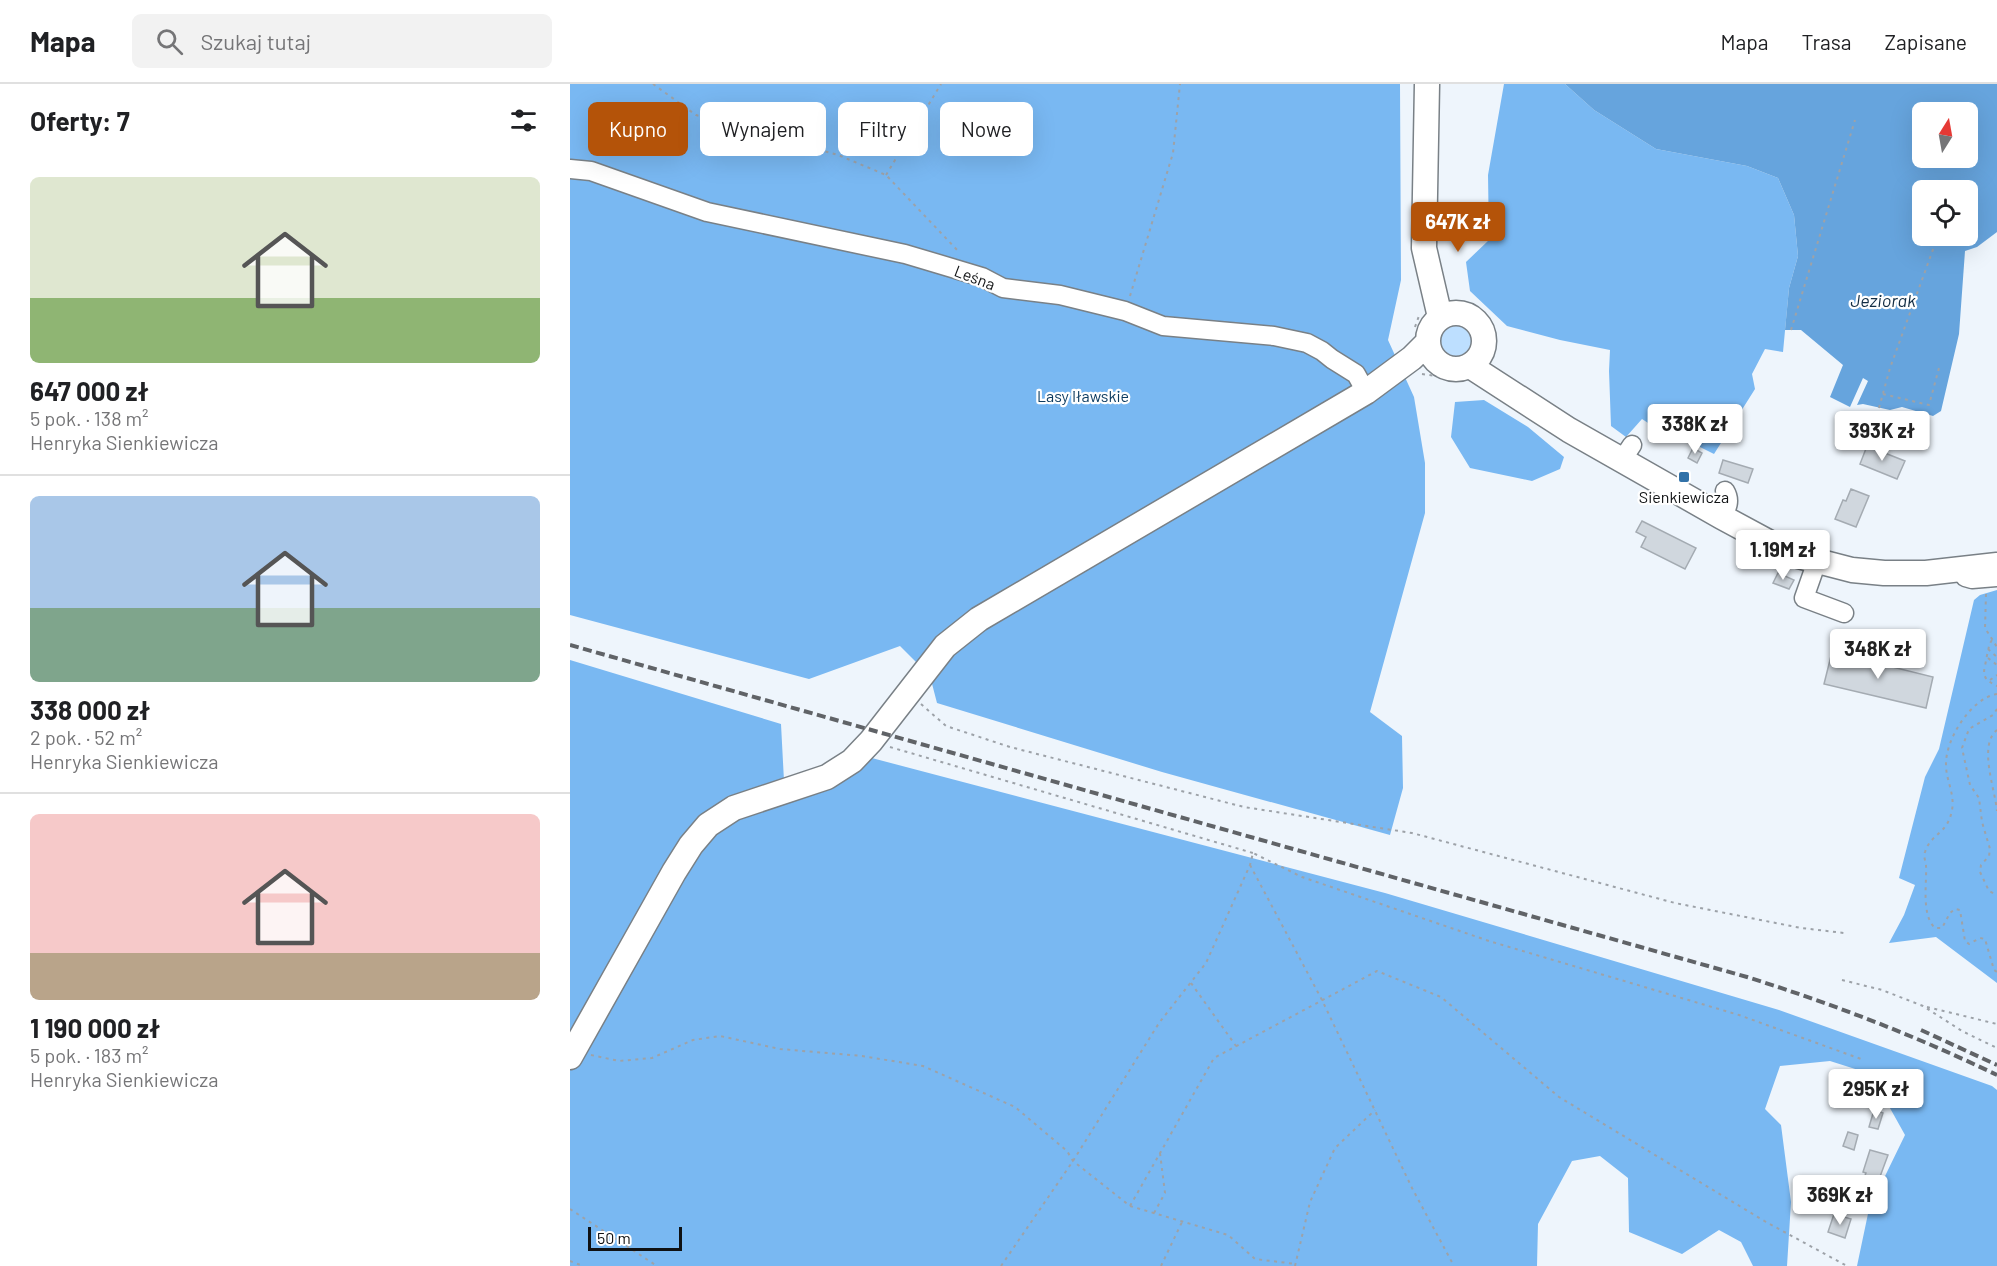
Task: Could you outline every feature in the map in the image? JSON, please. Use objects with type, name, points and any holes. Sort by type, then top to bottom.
[{"type":"main road","points":[[572,1053],[674,872],[691,844],[708,825],[734,808],[836,773],[852,761],[870,741],[945,646],[978,619],[1366,392],[1426,346],[1430,330],[1440,312],[1424,248],[1427,84]]},
{"type":"main road","points":[[1426,346],[1452,369],[1476,359],[1485,341],[1483,330],[1477,321],[1468,315],[1440,312]]},
{"type":"main road","points":[[1476,359],[1527,401],[1569,430],[1627,452],[1722,517],[1772,544],[1817,561],[1852,570],[1884,573],[1946,571],[1993,576]]},
{"type":"lane","name":"Leśna","points":[[570,169],[591,171],[707,212],[905,254],[982,277],[1003,288],[1060,295],[1125,311],[1163,326],[1274,336],[1307,343],[1356,374],[1366,392]]},
{"type":"lane","points":[[1722,517],[1729,502],[1725,491]]},
{"type":"lane","points":[[1817,561],[1803,598],[1844,613]]},
{"type":"path","points":[[653,84],[696,115],[838,155],[886,175],[982,277]]},
{"type":"path","points":[[886,175],[941,84]]},
{"type":"path","points":[[1125,311],[1173,153],[1180,84]]},
{"type":"path","points":[[1791,330],[1855,120]]},
{"type":"path","points":[[1879,408],[1890,368],[1934,246]]},
{"type":"path","points":[[1426,346],[1440,312]]},
{"type":"path","points":[[1883,393],[1929,405],[1939,368]]},
{"type":"path","points":[[1993,576],[1985,628],[1997,647]]},
{"type":"path","points":[[1992,640],[1983,671],[1985,677],[1997,686]]},
{"type":"path","points":[[1988,648],[1997,657]]},
{"type":"path","points":[[1987,657],[1997,665]]},
{"type":"path","points":[[1989,681],[1997,675]]},
{"type":"path","points":[[908,693],[946,726],[1010,747],[1222,802],[1412,832],[1675,903],[1801,928],[1844,933]]},
{"type":"path","points":[[1997,694],[1972,708],[1954,733],[1946,762],[1952,810],[1946,827],[1932,840],[1925,851],[1924,880],[1927,910],[1932,926],[1942,928],[1951,912],[1955,909],[1960,910],[1965,941],[1969,944],[1980,938],[1985,939],[1990,961],[1997,972]]},
{"type":"path","points":[[1990,696],[1997,699]]},
{"type":"path","points":[[1997,709],[1993,715],[1969,729],[1962,751],[1971,787],[1979,797],[1982,822],[1990,849],[1989,856],[1981,865],[1980,872],[1988,889],[1997,895]]},
{"type":"path","points":[[1997,730],[1991,734],[1988,748],[1997,811]]},
{"type":"path","points":[[870,741],[1253,853],[1302,877],[1489,940],[1739,1015],[1861,1059]]},
{"type":"path","points":[[1001,1266],[1073,1161],[1159,1023],[1206,963],[1250,865],[1253,853]]},
{"type":"path","points":[[1250,865],[1323,1000],[1412,1188],[1454,1266]]},
{"type":"path","points":[[1130,1206],[1214,1058],[1377,971],[1442,997],[1559,1096],[1766,1222],[1847,1266]]},
{"type":"path","points":[[1842,980],[1882,990],[1923,1006],[1997,1024]]},
{"type":"path","points":[[1191,983],[1236,1046]]},
{"type":"path","points":[[1923,1006],[1962,1031],[1997,1048]]},
{"type":"path","points":[[572,1053],[619,1061],[652,1058],[693,1040],[720,1036],[780,1049],[862,1056],[923,1066],[1015,1107],[1066,1151],[1073,1161],[1130,1206],[1228,1235],[1255,1258],[1296,1265],[1310,1202],[1335,1148],[1375,1110]]},
{"type":"path","points":[[1153,1214],[1165,1193],[1160,1153]]},
{"type":"path","points":[[570,1209],[657,1266]]},
{"type":"path","points":[[1161,1266],[1182,1222]]},
{"type":"path","points":[[570,1261],[583,1266]]},
{"type":"shaded area","points":[[1457,321],[1470,327],[1476,340],[1470,353],[1457,359],[1444,353],[1438,340],[1444,327]]},
{"type":"green space","name":"Lasy Iławskie","points":[[570,84],[1400,84],[1401,280],[1388,340],[1414,397],[1425,463],[1425,513],[1370,712],[1402,736],[1403,788],[1390,835],[1162,772],[937,703],[930,676],[900,646],[809,679],[570,615]]},
{"type":"green space","points":[[1504,84],[1565,84],[1594,110],[1656,149],[1747,166],[1778,178],[1794,215],[1798,256],[1789,288],[1783,352],[1765,349],[1752,374],[1755,389],[1714,454],[1694,444],[1674,440],[1642,419],[1626,437],[1611,426],[1610,350],[1507,326],[1470,291],[1466,262],[1489,240],[1488,175]]},
{"type":"green space","points":[[1484,400],[1528,427],[1564,457],[1560,469],[1532,481],[1470,468],[1451,437],[1455,402]]},
{"type":"green space","points":[[1997,590],[1997,983],[1936,937],[1889,943],[1904,915],[1915,885],[1899,878],[1925,777],[1939,749],[1974,600],[1980,595]]},
{"type":"green space","points":[[570,660],[781,724],[785,800],[868,757],[1385,893],[1779,1010],[1992,1086],[1997,1090],[1997,1266],[1857,1266],[1869,1209],[1905,1135],[1871,1074],[1830,1061],[1780,1066],[1765,1109],[1781,1125],[1791,1202],[1787,1266],[1753,1266],[1741,1242],[1719,1230],[1682,1254],[1629,1232],[1628,1178],[1600,1156],[1572,1161],[1538,1224],[1537,1266],[570,1266]]},
{"type":"water","name":"Jeziorak","points":[[1565,84],[1997,84],[1997,232],[1977,247],[1965,251],[1959,334],[1941,411],[1933,416],[1902,407],[1890,410],[1863,404],[1857,405],[1868,381],[1863,378],[1850,407],[1830,397],[1843,365],[1801,330],[1785,330],[1789,288],[1798,256],[1794,215],[1778,178],[1747,166],[1656,149],[1594,110]]},
{"type":"building","points":[[1867,446],[1905,461],[1897,479],[1860,464]]},
{"type":"building","points":[[1693,448],[1702,453],[1697,463],[1688,458]]},
{"type":"building","points":[[1723,460],[1753,469],[1748,483],[1719,473]]},
{"type":"building","points":[[1851,489],[1869,496],[1856,527],[1835,519],[1843,500],[1846,501]]},
{"type":"building","points":[[1642,521],[1696,548],[1685,569],[1641,547],[1646,537],[1636,532]]},
{"type":"building","points":[[1778,573],[1794,580],[1789,589],[1773,583]]},
{"type":"building","points":[[1832,652],[1933,677],[1926,708],[1824,684]]},
{"type":"building","points":[[1874,1110],[1883,1113],[1878,1129],[1869,1127]]},
{"type":"building","points":[[1848,1132],[1858,1135],[1854,1150],[1843,1146]]},
{"type":"building","points":[[1870,1150],[1888,1155],[1878,1182],[1864,1178],[1866,1173],[1863,1172]]},
{"type":"building","points":[[1834,1214],[1851,1219],[1845,1238],[1828,1232]]},
{"type":"railway","points":[[570,645],[1747,977],[1874,1022],[1997,1075]]},
{"type":"railway","points":[[1921,1030],[1997,1065]]},
{"type":"place","name":"Sienkiewicza","points":[[1684,477]]}]
